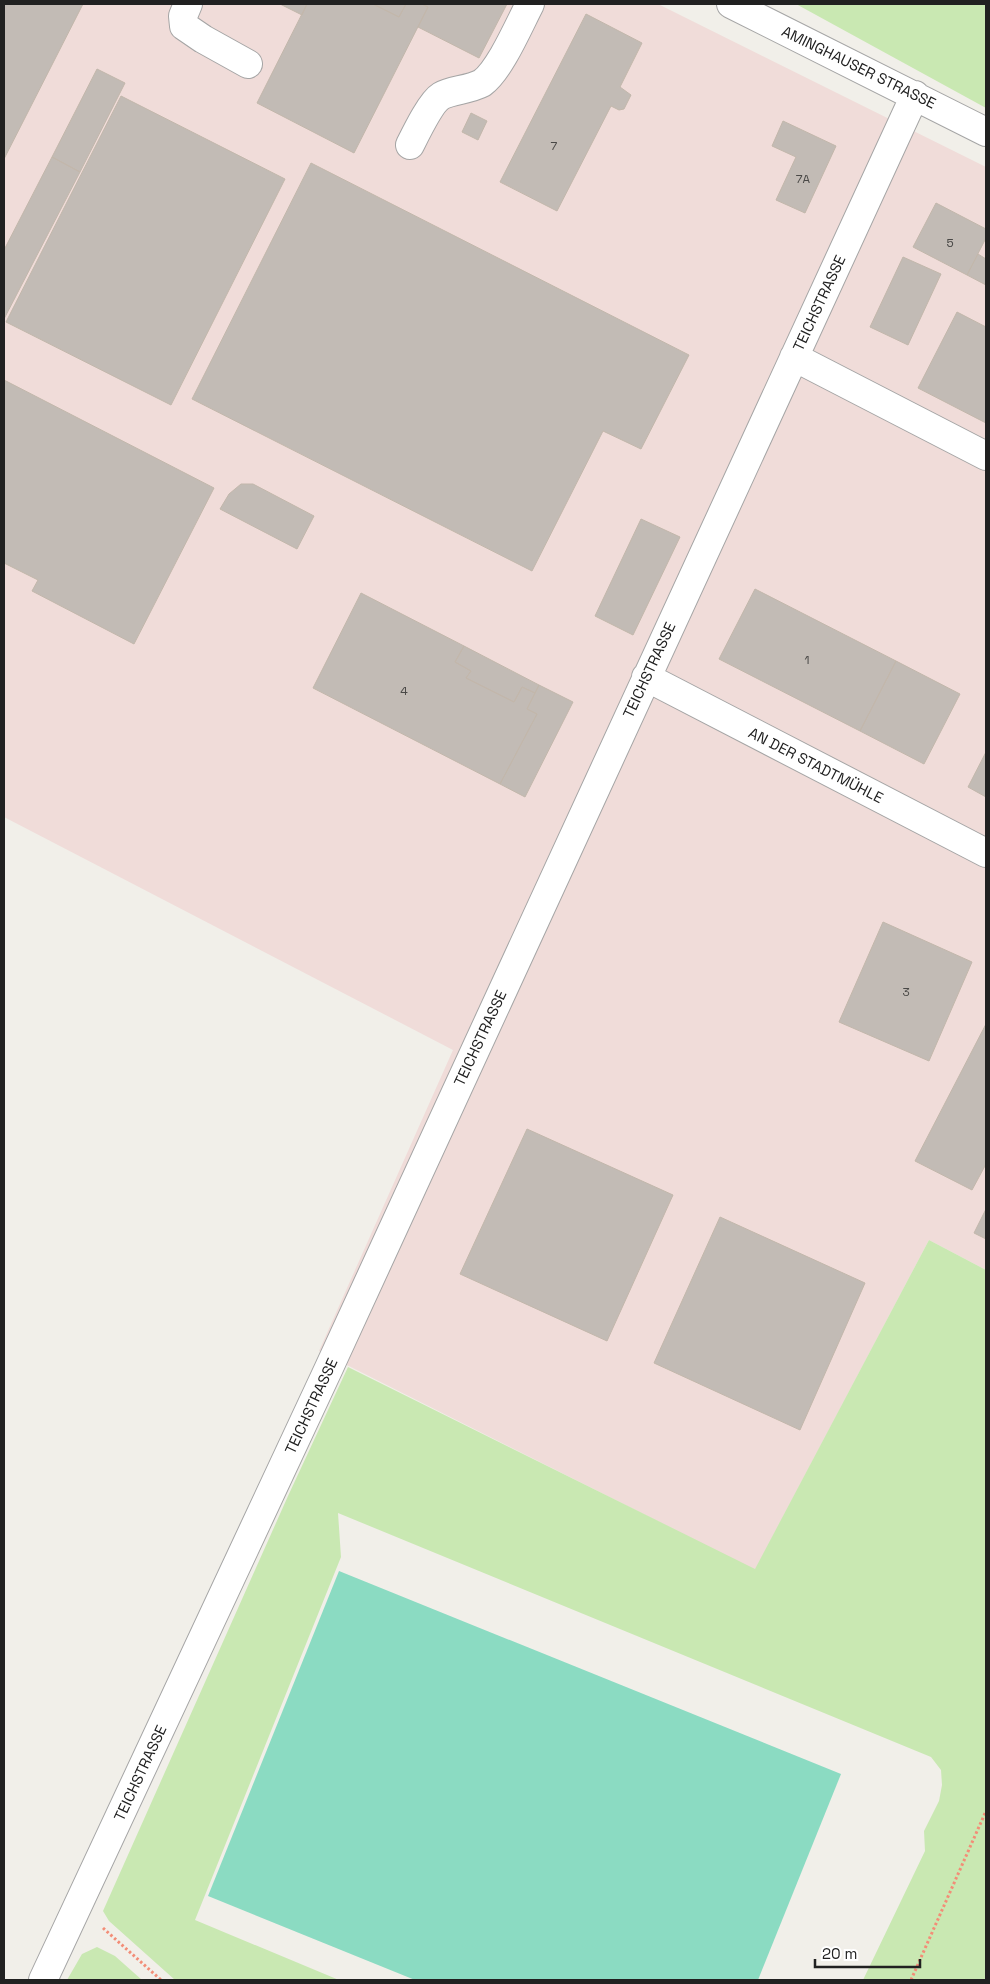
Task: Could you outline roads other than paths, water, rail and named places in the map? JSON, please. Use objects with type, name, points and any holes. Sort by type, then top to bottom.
[{"type":"street","points":[[188,4],[183,16],[184,26],[202,39],[248,64]]},
{"type":"street","points":[[410,145],[428,113],[441,96],[462,91],[482,82],[495,70],[530,4]]},
{"type":"street","name":"AMINGHAUSER STRASSE","points":[[731,4],[986,132]]},
{"type":"street","name":"TEICHSTRASSE","points":[[43,1980],[324,1379],[915,95]]},
{"type":"street","points":[[794,357],[986,456]]},
{"type":"street","name":"AN DER STADTMÜHLE","points":[[646,677],[986,853]]}]
